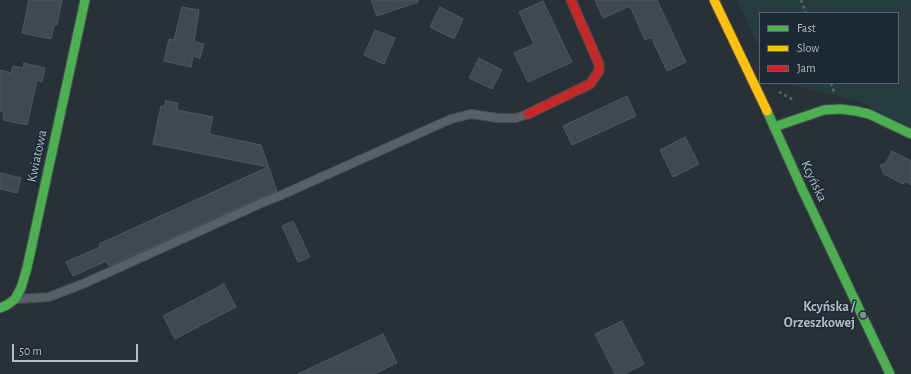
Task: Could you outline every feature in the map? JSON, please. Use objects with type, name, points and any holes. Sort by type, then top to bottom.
[{"type":"street","name":"Kwiatowa","points":[[15,299],[22,288],[27,268],[85,0]]},
{"type":"street","points":[[528,114],[590,84],[599,71],[599,64],[571,0]]},
{"type":"street","name":"Kcyńska","points":[[714,0],[890,374]]},
{"type":"street","points":[[774,127],[824,110],[840,109],[856,110],[869,114],[911,134]]},
{"type":"street","points":[[0,308],[15,299]]},
{"type":"lane","points":[[15,299],[49,297],[85,283],[451,119],[471,114],[498,118],[516,118],[528,114]]},
{"type":"path","points":[[801,0],[806,12]]},
{"type":"green space","points":[[737,0],[911,0],[911,128],[858,101],[786,84],[899,84],[899,12],[759,12],[759,48]]},
{"type":"building","points":[[29,0],[62,0],[57,25],[54,25],[51,39],[22,33]]},
{"type":"building","points":[[371,0],[418,0],[418,2],[377,16]]},
{"type":"building","points":[[595,0],[657,0],[686,62],[667,71],[651,37],[645,40],[630,6],[603,18]]},
{"type":"building","points":[[543,1],[572,62],[528,82],[514,53],[534,44],[519,12]]},
{"type":"building","points":[[182,7],[199,10],[194,42],[204,44],[200,58],[193,56],[191,67],[164,61],[169,39],[174,40]]},
{"type":"building","points":[[440,7],[463,19],[454,39],[430,27]]},
{"type":"building","points":[[375,30],[395,38],[384,64],[364,55]]},
{"type":"building","points":[[479,58],[502,70],[492,89],[469,78]]},
{"type":"building","points":[[24,63],[45,68],[42,82],[37,80],[27,125],[3,120],[4,112],[0,111],[0,70],[11,73],[13,66],[23,68]]},
{"type":"building","points":[[627,96],[636,116],[572,145],[563,126]]},
{"type":"building","points":[[166,101],[178,103],[177,110],[213,117],[209,134],[261,145],[277,191],[109,266],[106,261],[73,276],[66,262],[100,247],[99,244],[268,167],[153,144],[161,106],[164,107]]},
{"type":"building","points":[[685,137],[699,164],[673,177],[660,150]]},
{"type":"building","points":[[892,151],[911,161],[911,185],[905,181],[903,184],[884,174],[880,165],[886,163]]},
{"type":"building","points":[[0,173],[21,178],[17,193],[0,189]]},
{"type":"building","points":[[293,221],[310,257],[298,262],[282,226]]},
{"type":"building","points":[[224,284],[236,307],[175,339],[163,316]]},
{"type":"building","points":[[622,321],[644,364],[624,374],[615,374],[595,334]]},
{"type":"building","points":[[383,334],[397,363],[374,374],[298,374]]},
{"type":"traffic: fast","points":[[0,308],[15,299],[21,288],[27,268],[85,0]]},
{"type":"traffic: fast","points":[[774,127],[824,110],[840,109],[869,114],[911,134]]},
{"type":"traffic: fast","points":[[767,111],[803,191],[890,374]]},
{"type":"traffic: slow","points":[[714,0],[767,111]]},
{"type":"traffic: jam","points":[[528,114],[590,84],[599,71],[599,64],[571,0]]},
{"type":"place","name":"Kcyńska / Orzeszkowej","points":[[863,315]]}]
